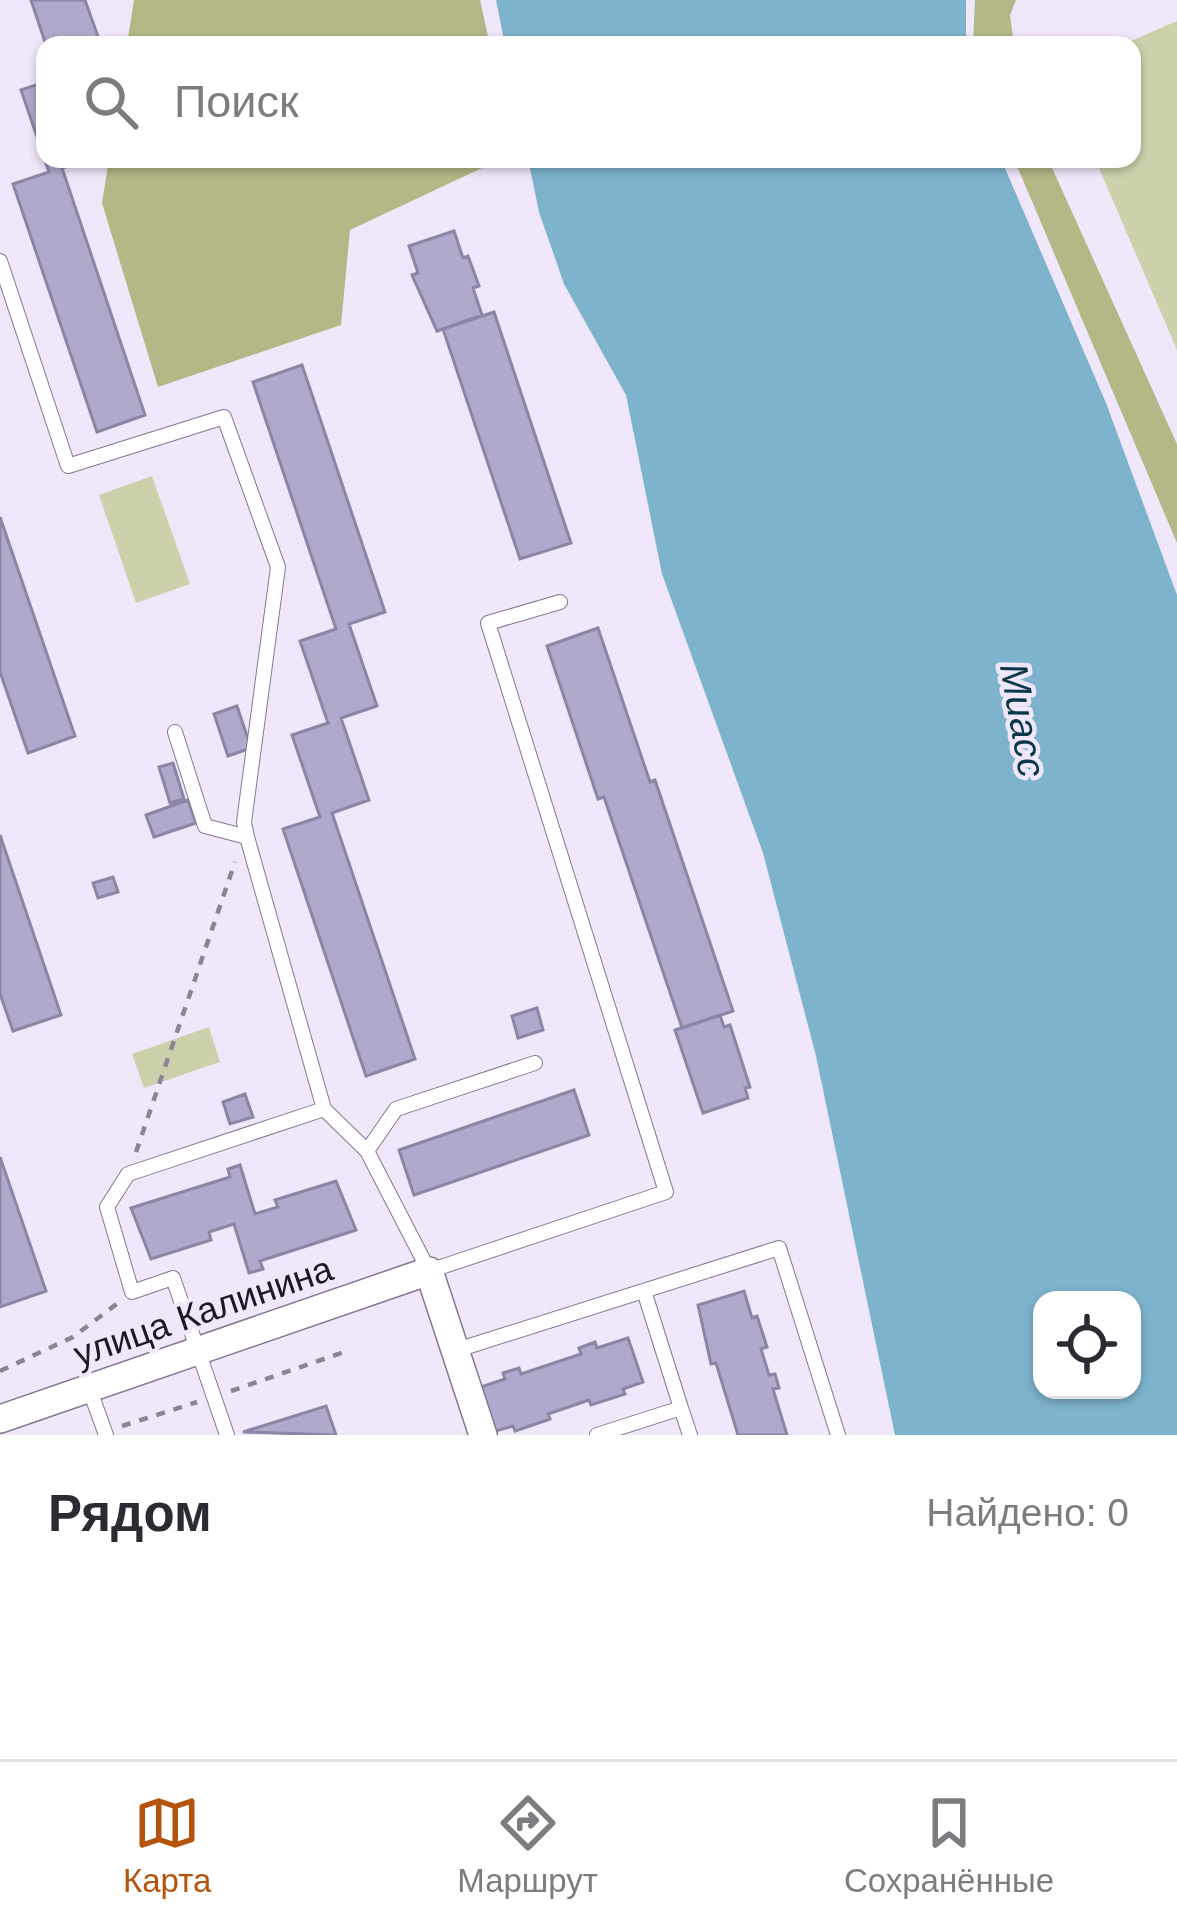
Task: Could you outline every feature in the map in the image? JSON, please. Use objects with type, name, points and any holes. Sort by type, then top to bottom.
[{"type":"street","points":[[429,1271],[483,1435]]},
{"type":"street","name":"улица Калинина","points":[[0,1419],[429,1271]]},
{"type":"lane","points":[[0,260],[68,466],[224,417],[278,567],[245,837],[324,1108],[368,1151],[429,1271],[666,1192],[488,623],[560,602]]},
{"type":"lane","points":[[175,732],[205,826],[245,837]]},
{"type":"lane","points":[[368,1151],[396,1109],[535,1063]]},
{"type":"lane","points":[[226,1435],[172,1278],[131,1292],[107,1207],[128,1174],[324,1108]]},
{"type":"lane","points":[[457,1350],[778,1248],[838,1435]]},
{"type":"lane","points":[[644,1291],[690,1435]]},
{"type":"lane","points":[[89,1388],[106,1435]]},
{"type":"lane","points":[[597,1435],[681,1408]]},
{"type":"path","points":[[128,1174],[245,837]]},
{"type":"path","points":[[0,1371],[74,1337],[131,1292]]},
{"type":"green space","points":[[134,0],[480,0],[488,36],[128,36]]},
{"type":"green space","points":[[975,0],[1016,0],[1010,15],[1013,36],[973,36]]},
{"type":"green space","points":[[1177,21],[1177,350],[1099,168],[1141,168],[1141,37]]},
{"type":"green space","points":[[108,168],[482,168],[350,230],[341,325],[158,387],[102,203]]},
{"type":"green space","points":[[1018,168],[1052,168],[1177,444],[1177,543]]},
{"type":"green space","points":[[152,476],[190,584],[136,603],[99,495]]},
{"type":"green space","points":[[209,1027],[220,1062],[144,1088],[132,1054]]},
{"type":"water","points":[[496,0],[966,0],[966,36],[503,36]]},
{"type":"water","name":"Миасс","points":[[530,168],[1005,168],[1106,403],[1177,595],[1177,1435],[895,1435],[816,1056],[763,853],[662,574],[626,395],[564,284],[539,212]]},
{"type":"building","points":[[31,0],[85,0],[98,36],[43,36]]},
{"type":"building","points":[[36,85],[36,134],[21,90]]},
{"type":"building","points":[[48,168],[62,168],[145,415],[97,432],[13,184],[49,172]]},
{"type":"building","points":[[454,231],[479,286],[473,288],[482,315],[437,331],[412,275],[418,273],[409,246]]},
{"type":"building","points":[[494,312],[571,543],[520,559],[443,329]]},
{"type":"building","points":[[302,365],[385,612],[349,624],[377,706],[341,718],[369,800],[332,813],[415,1059],[366,1076],[283,829],[320,817],[292,735],[328,723],[300,641],[336,629],[253,382]]},
{"type":"building","points":[[0,517],[75,736],[28,753],[0,672]]},
{"type":"building","points":[[598,628],[733,1011],[682,1028],[547,646]]},
{"type":"building","points":[[237,706],[251,748],[228,756],[214,714]]},
{"type":"building","points":[[173,763],[184,799],[170,803],[159,767]]},
{"type":"building","points":[[188,800],[196,823],[154,837],[146,815]]},
{"type":"building","points":[[0,835],[61,1015],[13,1031],[0,994]]},
{"type":"building","points":[[113,877],[118,892],[98,898],[93,883]]},
{"type":"building","points":[[537,1008],[543,1030],[518,1038],[512,1016]]},
{"type":"building","points":[[720,1015],[724,1027],[730,1025],[750,1087],[745,1088],[748,1098],[703,1113],[675,1030]]},
{"type":"building","points":[[574,1090],[589,1135],[414,1195],[399,1150]]},
{"type":"building","points":[[245,1094],[253,1117],[230,1124],[223,1102]]},
{"type":"building","points":[[0,1157],[46,1291],[0,1307]]},
{"type":"building","points":[[240,1165],[255,1214],[278,1207],[275,1200],[336,1181],[356,1230],[260,1261],[263,1269],[249,1273],[234,1224],[209,1232],[211,1240],[151,1259],[131,1208],[230,1177],[228,1169]]},
{"type":"building","points":[[744,1291],[767,1347],[761,1349],[769,1375],[775,1374],[779,1388],[773,1389],[787,1435],[738,1435],[716,1363],[711,1364],[698,1305]]},
{"type":"building","points":[[628,1338],[643,1382],[623,1389],[625,1394],[591,1405],[589,1400],[515,1431],[513,1426],[492,1432],[478,1388],[505,1379],[503,1373],[519,1368],[521,1374],[581,1354],[579,1348],[595,1342],[597,1348]]},
{"type":"building","points":[[326,1406],[336,1435],[243,1432]]}]
